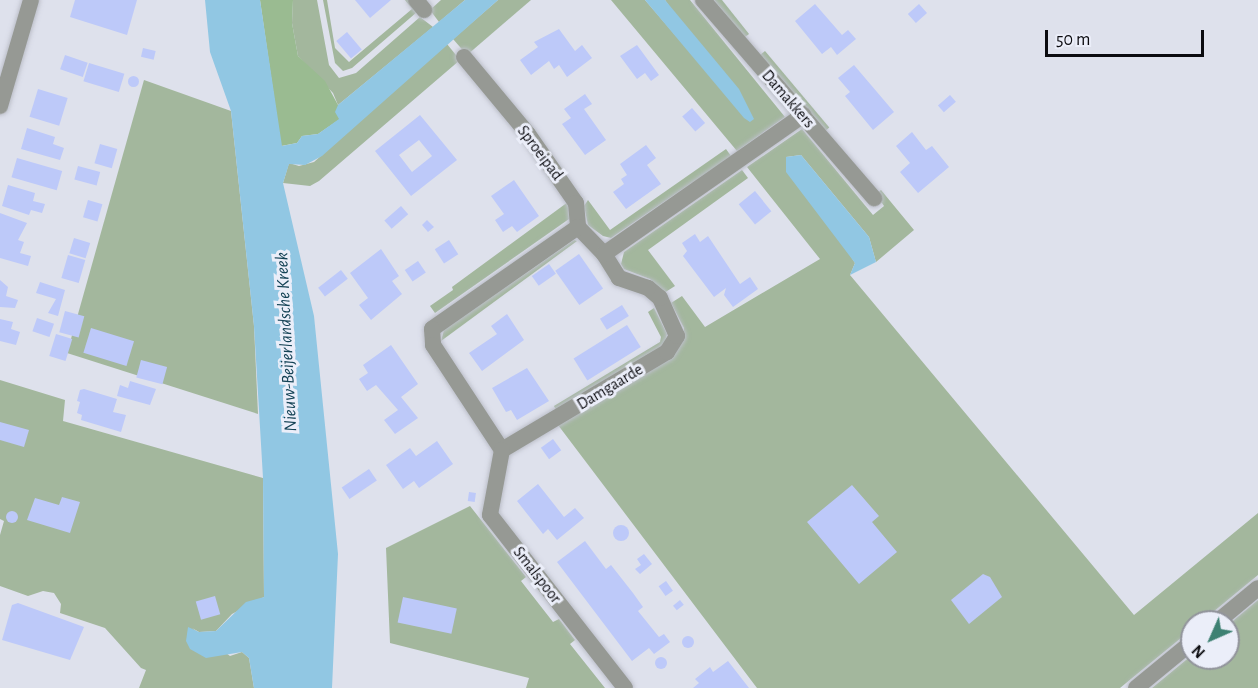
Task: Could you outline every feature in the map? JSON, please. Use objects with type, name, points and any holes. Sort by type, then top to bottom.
[{"type":"street","points":[[0,106],[31,0]]},
{"type":"street","name":"Damakkers","points":[[703,0],[874,198]]},
{"type":"street","name":"Sproeipad","points":[[464,57],[524,128],[573,198],[578,227]]},
{"type":"street","points":[[502,450],[433,345],[432,329],[578,227],[604,254],[803,115]]},
{"type":"street","name":"Damgaarde","points":[[502,450],[667,352],[674,344],[676,327],[660,298],[648,288],[619,278],[604,254]]},
{"type":"street","name":"Smalspoor","points":[[502,450],[490,515],[625,688]]},
{"type":"street","points":[[1231,610],[1258,588]]},
{"type":"street","points":[[1137,688],[1180,652]]},
{"type":"green space","points":[[260,0],[293,0],[292,23],[298,56],[325,81],[338,105],[340,119],[318,134],[302,136],[297,143],[281,146]]},
{"type":"green space","points":[[293,0],[317,0],[329,65],[339,78],[356,73],[420,17],[433,27],[338,105],[333,93],[298,56],[292,23]]},
{"type":"green space","points":[[323,0],[327,0],[335,48],[349,62],[412,9],[405,0],[412,0],[417,12],[352,68],[343,71],[335,63]]},
{"type":"green space","points":[[441,0],[465,0],[439,22],[430,10]]},
{"type":"green space","points":[[498,0],[531,0],[467,55],[453,39]]},
{"type":"green space","points":[[611,0],[645,0],[750,122],[665,0],[690,0],[785,117],[737,151]]},
{"type":"green space","points":[[714,0],[722,0],[749,34],[745,37]]},
{"type":"green space","points":[[447,44],[460,60],[319,181],[310,186],[283,183],[289,163],[299,166],[314,162]]},
{"type":"green space","points":[[765,51],[829,128],[825,131],[760,55]]},
{"type":"green space","points":[[144,80],[231,111],[254,326],[258,414],[67,353]]},
{"type":"green space","points":[[802,129],[873,215],[884,206],[876,194],[881,190],[914,230],[876,262],[869,237],[801,155],[786,157],[855,263],[850,275],[1134,615],[1258,513],[1258,575],[1216,610],[1180,610],[1180,639],[1120,688],[757,688],[558,425],[674,354],[684,338],[684,328],[671,303],[682,296],[705,327],[820,259],[747,167]]},
{"type":"green space","points":[[726,149],[731,156],[611,238],[603,236],[588,225],[584,206],[588,200],[610,230]]},
{"type":"green space","points":[[742,170],[748,178],[648,250],[675,286],[664,293],[650,279],[624,269],[621,264],[624,252]]},
{"type":"green space","points":[[568,202],[569,219],[435,313],[430,306],[453,290],[452,287]]},
{"type":"green space","points":[[574,240],[577,241],[441,341],[444,330]]},
{"type":"green space","points":[[654,308],[667,334],[664,345],[556,410],[554,406],[660,342],[661,337],[648,312]]},
{"type":"green space","points":[[0,380],[65,400],[63,421],[263,478],[264,597],[232,614],[216,631],[199,632],[192,628],[230,656],[242,652],[249,658],[254,688],[139,688],[146,670],[141,668],[105,628],[60,613],[61,604],[54,593],[43,591],[28,596],[0,586],[0,535],[4,521],[0,519]]},
{"type":"green space","points":[[470,506],[526,577],[521,581],[553,622],[559,619],[575,640],[570,644],[605,688],[526,688],[529,678],[390,643],[386,548]]},
{"type":"green space","points":[[1258,600],[1258,688],[1152,688],[1180,665],[1180,670],[1240,670],[1240,615]]},
{"type":"water","name":"Nieuw-Beijerlandsche Kreek","points":[[205,0],[260,0],[282,146],[297,143],[302,136],[318,134],[339,119],[335,112],[338,105],[465,0],[498,0],[322,156],[305,165],[289,164],[283,183],[314,316],[338,554],[332,688],[254,688],[249,658],[242,652],[206,658],[190,649],[186,641],[188,627],[199,632],[216,631],[246,602],[264,597],[263,478],[254,326],[231,111],[210,52]]},
{"type":"water","points":[[645,0],[665,0],[739,89],[754,119],[750,122],[744,118]]},
{"type":"water","points":[[801,155],[869,237],[876,262],[850,275],[855,263],[786,172],[786,157]]},
{"type":"building","points":[[75,0],[137,0],[127,35],[70,17]]},
{"type":"building","points":[[355,0],[391,0],[370,18]]},
{"type":"building","points":[[815,4],[842,35],[848,30],[856,39],[837,55],[831,47],[822,54],[795,21]]},
{"type":"building","points":[[919,4],[927,13],[916,23],[908,14]]},
{"type":"building","points":[[559,29],[575,51],[582,45],[592,58],[567,77],[559,65],[554,69],[549,61],[531,75],[520,60],[538,47],[534,42]]},
{"type":"building","points":[[347,32],[362,50],[351,59],[336,41]]},
{"type":"building","points":[[637,45],[659,75],[651,81],[645,73],[637,79],[620,56]]},
{"type":"building","points":[[143,48],[156,51],[154,60],[141,57]]},
{"type":"building","points":[[65,55],[88,63],[83,77],[60,69]]},
{"type":"building","points":[[89,63],[124,74],[119,92],[83,81]]},
{"type":"building","points":[[854,65],[894,112],[873,130],[845,96],[850,92],[838,78]]},
{"type":"building","points":[[133,75],[139,81],[133,87],[127,81]]},
{"type":"building","points":[[38,89],[68,98],[59,126],[30,117]]},
{"type":"building","points":[[585,94],[592,104],[584,109],[606,140],[585,155],[562,124],[571,118],[564,109]]},
{"type":"building","points":[[950,95],[956,102],[944,112],[938,105]]},
{"type":"building","points":[[692,108],[705,123],[695,132],[682,117]]},
{"type":"building","points":[[420,115],[457,160],[411,196],[375,151]],"holes":[[[419,140],[432,156],[412,172],[399,155]]]},
{"type":"building","points":[[27,128],[55,137],[53,144],[64,148],[60,160],[21,149]]},
{"type":"building","points":[[912,132],[926,150],[932,146],[949,167],[918,193],[900,172],[910,163],[896,146]]},
{"type":"building","points":[[100,144],[117,149],[112,168],[94,163]]},
{"type":"building","points":[[646,145],[656,158],[647,165],[661,184],[626,209],[613,192],[624,184],[621,179],[627,175],[620,164]]},
{"type":"building","points":[[17,158],[62,171],[57,190],[11,177]]},
{"type":"building","points":[[78,166],[100,172],[97,185],[74,180]]},
{"type":"building","points":[[514,180],[539,216],[517,232],[512,226],[503,232],[495,220],[504,214],[491,196]]},
{"type":"building","points":[[8,185],[35,193],[33,201],[45,204],[42,213],[31,210],[29,215],[2,206]]},
{"type":"building","points":[[755,191],[771,211],[755,224],[739,204]]},
{"type":"building","points":[[88,200],[102,204],[97,221],[83,217]]},
{"type":"building","points":[[401,206],[408,214],[392,229],[384,220]]},
{"type":"building","points":[[0,213],[27,223],[18,240],[24,242],[20,253],[31,256],[28,266],[0,258]]},
{"type":"building","points":[[427,220],[434,227],[428,232],[422,225]]},
{"type":"building","points":[[695,234],[700,242],[708,236],[740,284],[750,277],[758,289],[733,307],[724,295],[726,288],[714,297],[683,256],[687,251],[682,243]]},
{"type":"building","points":[[74,238],[90,243],[86,258],[69,253]]},
{"type":"building","points":[[449,240],[458,254],[444,264],[435,249]]},
{"type":"building","points":[[381,249],[399,276],[392,281],[402,294],[371,320],[359,305],[368,298],[350,273]]},
{"type":"building","points":[[579,254],[603,288],[579,305],[555,271]]},
{"type":"building","points":[[68,255],[85,260],[79,283],[61,278]]},
{"type":"building","points":[[418,261],[426,273],[413,282],[405,270]]},
{"type":"building","points":[[549,264],[556,274],[539,286],[532,276]]},
{"type":"building","points":[[341,270],[348,279],[325,297],[318,288]]},
{"type":"building","points":[[0,280],[8,287],[6,296],[18,300],[15,308],[0,307]]},
{"type":"building","points":[[40,282],[65,290],[58,316],[48,313],[56,299],[36,293]]},
{"type":"building","points":[[622,305],[629,316],[607,330],[600,319]]},
{"type":"building","points":[[65,311],[84,316],[79,337],[59,332]]},
{"type":"building","points":[[507,314],[524,340],[482,371],[469,353],[497,334],[491,326]]},
{"type":"building","points":[[37,318],[54,324],[49,337],[32,331]]},
{"type":"building","points":[[0,319],[13,322],[11,329],[20,332],[16,345],[0,341]]},
{"type":"building","points":[[627,325],[641,347],[587,380],[574,358]]},
{"type":"building","points":[[91,328],[134,341],[126,366],[83,353]]},
{"type":"building","points":[[56,334],[72,339],[66,361],[49,356]]},
{"type":"building","points":[[391,345],[418,384],[401,397],[418,418],[395,434],[384,420],[398,410],[376,385],[367,391],[359,379],[368,373],[363,365]]},
{"type":"building","points":[[141,360],[167,367],[162,384],[136,377]]},
{"type":"building","points":[[527,368],[549,401],[517,420],[511,410],[506,412],[492,388]]},
{"type":"building","points":[[130,381],[156,389],[150,405],[117,396],[120,385],[128,388]]},
{"type":"building","points":[[84,389],[117,399],[113,412],[126,415],[121,432],[81,420],[82,415],[77,413],[80,402],[77,401],[80,390]]},
{"type":"building","points":[[0,422],[29,430],[24,447],[0,440]]},
{"type":"building","points":[[553,439],[561,450],[549,459],[541,448]]},
{"type":"building","points":[[437,441],[453,464],[419,488],[414,481],[403,489],[386,465],[410,448],[416,456]]},
{"type":"building","points":[[369,469],[377,481],[349,499],[342,487]]},
{"type":"building","points":[[538,484],[564,517],[575,508],[584,518],[557,540],[548,529],[543,534],[517,501]]},
{"type":"building","points":[[852,485],[879,516],[872,522],[897,552],[859,584],[807,522]]},
{"type":"building","points":[[469,492],[476,493],[475,502],[468,501]]},
{"type":"building","points":[[62,497],[80,502],[70,533],[27,520],[35,498],[59,505]]},
{"type":"building","points":[[14,511],[18,517],[14,523],[10,523],[6,515]]},
{"type":"building","points":[[621,525],[629,533],[621,541],[613,533]]},
{"type":"building","points":[[585,541],[606,569],[611,565],[633,593],[643,607],[638,611],[659,637],[664,634],[670,642],[654,654],[649,648],[632,661],[557,562]]},
{"type":"building","points":[[644,554],[652,564],[640,574],[635,569],[641,565],[637,559]]},
{"type":"building","points":[[983,574],[990,577],[1002,597],[969,624],[951,600]]},
{"type":"building","points":[[666,581],[673,591],[666,596],[659,586]]},
{"type":"building","points":[[215,596],[220,614],[201,620],[196,602]]},
{"type":"building","points":[[403,597],[457,608],[451,634],[398,622]]},
{"type":"building","points":[[680,600],[684,605],[677,610],[673,606]]},
{"type":"building","points":[[18,603],[84,627],[70,660],[2,640],[12,605]]},
{"type":"building","points":[[690,636],[694,642],[690,648],[686,648],[682,640]]},
{"type":"building","points":[[663,657],[667,663],[663,669],[659,669],[655,661]]},
{"type":"building","points":[[728,661],[749,688],[693,688],[699,683],[695,679],[710,667],[713,672]]}]
